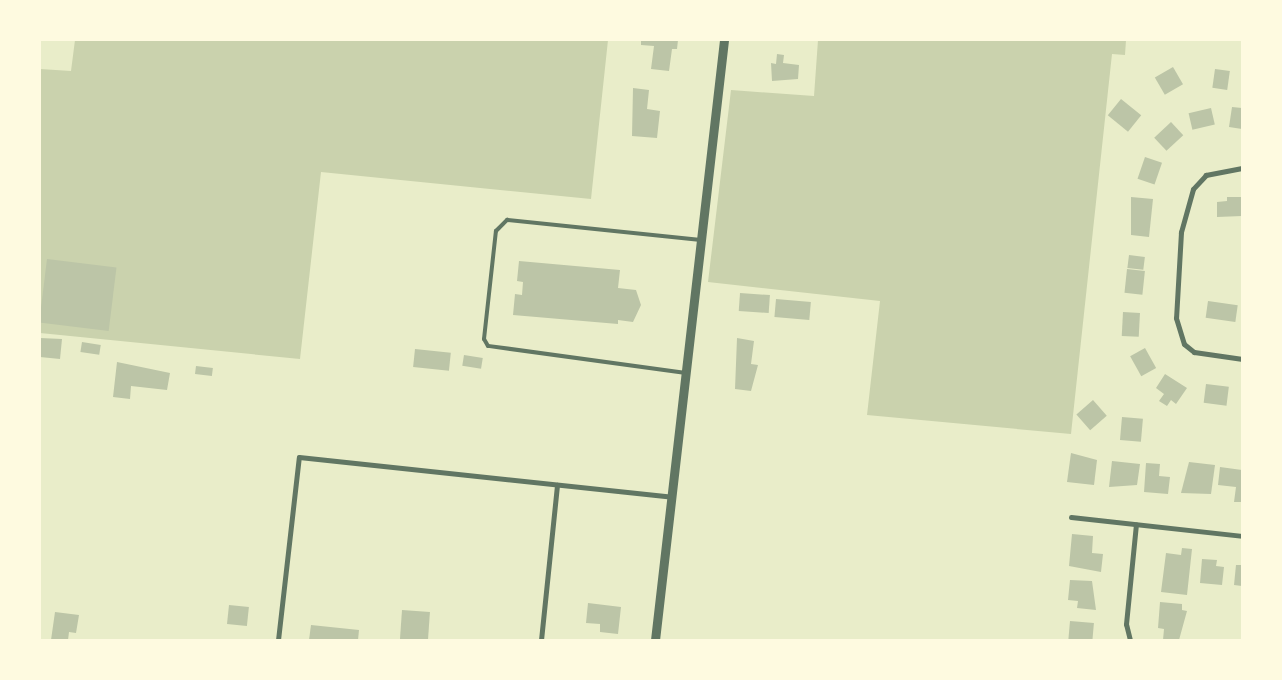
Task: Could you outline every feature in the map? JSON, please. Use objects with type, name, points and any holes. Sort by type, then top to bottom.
[{"type":"street","points":[[656,640],[724,40]]},
{"type":"street","points":[[1242,168],[1206,175],[1193,189],[1181,232],[1176,318],[1184,344],[1194,352],[1242,359]]},
{"type":"street","points":[[278,640],[299,457],[672,497]]},
{"type":"street","points":[[542,640],[557,485]]},
{"type":"street","points":[[1071,517],[1242,536]]},
{"type":"street","points":[[1130,640],[1126,624],[1136,524]]},
{"type":"lane","points":[[686,373],[488,346],[484,338],[496,231],[508,220],[701,240]]},
{"type":"green space","points":[[75,40],[608,40],[591,199],[321,172],[300,359],[40,333],[40,69],[71,71]]},
{"type":"green space","points":[[818,40],[1126,40],[1125,55],[1112,54],[1071,434],[867,415],[880,301],[708,282],[731,90],[814,96]]},
{"type":"building","points":[[641,40],[678,40],[677,49],[672,49],[669,71],[651,69],[654,46],[641,45]]},
{"type":"building","points":[[777,54],[784,55],[783,63],[799,65],[798,79],[772,81],[771,63],[776,64]]},
{"type":"building","points":[[1173,67],[1183,84],[1165,95],[1155,78]]},
{"type":"building","points":[[1215,69],[1230,71],[1227,90],[1212,88]]},
{"type":"building","points":[[633,88],[649,90],[647,109],[660,111],[657,138],[632,136]]},
{"type":"building","points":[[1121,99],[1141,115],[1128,132],[1108,115]]},
{"type":"building","points":[[1232,107],[1242,108],[1242,129],[1229,127]]},
{"type":"building","points":[[1211,108],[1215,125],[1192,130],[1189,113]]},
{"type":"building","points":[[1171,122],[1183,135],[1166,151],[1154,138]]},
{"type":"building","points":[[1145,157],[1162,163],[1155,185],[1138,179]]},
{"type":"building","points":[[1131,197],[1153,199],[1149,237],[1131,235]]},
{"type":"building","points":[[1227,197],[1242,197],[1242,216],[1217,217],[1217,202],[1227,201]]},
{"type":"building","points":[[1129,255],[1145,257],[1143,270],[1127,268]]},
{"type":"building","points":[[47,259],[116,268],[109,331],[40,323]]},
{"type":"building","points":[[519,261],[620,270],[618,288],[636,290],[641,305],[633,322],[618,320],[618,324],[513,315],[515,294],[522,295],[523,282],[517,281]]},
{"type":"building","points":[[1127,269],[1145,271],[1142,295],[1124,293]]},
{"type":"building","points":[[740,293],[770,295],[769,313],[739,311]]},
{"type":"building","points":[[776,299],[811,302],[809,320],[774,317]]},
{"type":"building","points":[[1208,301],[1238,305],[1235,322],[1206,318]]},
{"type":"building","points":[[1123,312],[1140,313],[1139,337],[1122,336]]},
{"type":"building","points":[[40,338],[62,339],[60,359],[40,357]]},
{"type":"building","points":[[737,338],[754,341],[751,364],[758,365],[751,391],[735,389]]},
{"type":"building","points":[[82,342],[101,345],[99,355],[80,352]]},
{"type":"building","points":[[1145,348],[1156,368],[1141,376],[1130,356]]},
{"type":"building","points":[[415,349],[451,353],[449,371],[413,367]]},
{"type":"building","points":[[464,355],[483,358],[481,369],[462,366]]},
{"type":"building","points":[[117,362],[170,373],[167,390],[131,386],[130,399],[113,397]]},
{"type":"building","points":[[196,366],[213,368],[212,376],[195,374]]},
{"type":"building","points":[[1165,374],[1187,388],[1176,404],[1171,400],[1167,406],[1159,401],[1164,394],[1156,388]]},
{"type":"building","points":[[1206,384],[1229,387],[1227,406],[1204,403]]},
{"type":"building","points":[[1093,400],[1107,416],[1090,430],[1076,414]]},
{"type":"building","points":[[1122,417],[1143,419],[1141,442],[1120,440]]},
{"type":"building","points":[[1071,453],[1097,460],[1094,485],[1067,482]]},
{"type":"building","points":[[1112,461],[1140,464],[1137,485],[1109,487]]},
{"type":"building","points":[[1189,462],[1215,465],[1211,494],[1181,493]]},
{"type":"building","points":[[1146,463],[1160,464],[1159,476],[1170,477],[1168,494],[1144,492]]},
{"type":"building","points":[[1220,467],[1242,470],[1242,502],[1234,502],[1236,487],[1218,485]]},
{"type":"building","points":[[1072,534],[1093,536],[1092,553],[1103,554],[1101,572],[1069,566]]},
{"type":"building","points":[[1182,548],[1192,549],[1187,595],[1161,592],[1166,553],[1181,555]]},
{"type":"building","points":[[1202,559],[1217,560],[1216,566],[1224,567],[1222,585],[1200,583]]},
{"type":"building","points":[[1236,565],[1242,565],[1242,586],[1234,585]]},
{"type":"building","points":[[1070,580],[1092,581],[1096,610],[1077,608],[1078,601],[1068,600]]},
{"type":"building","points":[[1160,602],[1182,604],[1182,610],[1187,611],[1179,640],[1163,640],[1164,629],[1158,628]]},
{"type":"building","points":[[588,603],[621,607],[618,634],[600,632],[600,624],[586,623]]},
{"type":"building","points":[[229,605],[249,607],[247,626],[227,624]]},
{"type":"building","points":[[402,610],[430,612],[428,640],[400,640]]},
{"type":"building","points":[[55,612],[79,615],[76,633],[69,632],[68,640],[51,640]]},
{"type":"building","points":[[1070,621],[1094,623],[1092,640],[1068,640]]},
{"type":"building","points":[[311,625],[359,630],[358,640],[309,640]]}]
